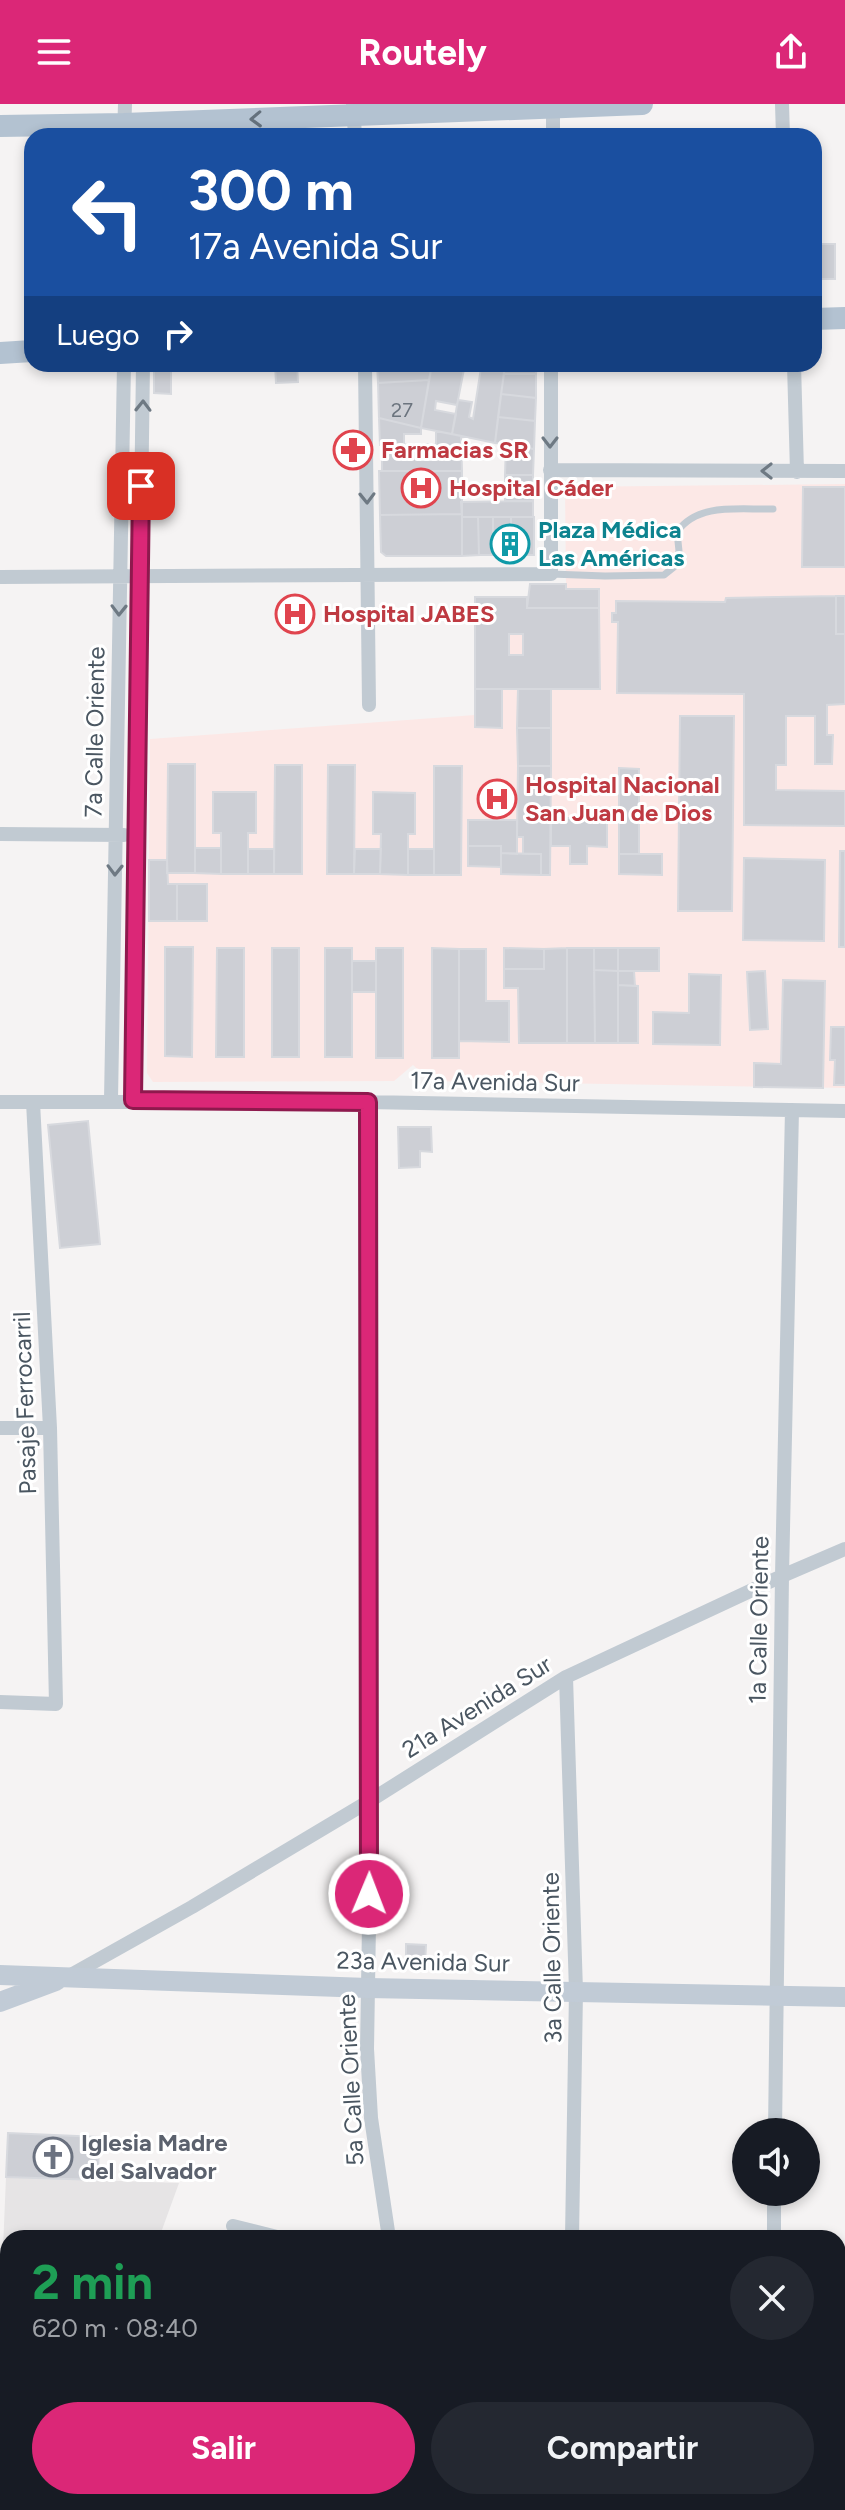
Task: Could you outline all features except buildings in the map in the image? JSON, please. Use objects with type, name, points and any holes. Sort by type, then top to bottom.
[{"type":"main road","points":[[0,126],[354,118],[642,104]]},
{"type":"main road","points":[[822,319],[845,318]]},
{"type":"main road","points":[[0,353],[24,352]]},
{"type":"main road","name":"23a Avenida Sur","points":[[0,1975],[368,1988],[845,1997]]},
{"type":"main road","points":[[0,2002],[65,1978]]},
{"type":"street","points":[[782,104],[783,128]]},
{"type":"street","points":[[553,106],[553,128]]},
{"type":"street","name":"7a Calle Oriente","points":[[111,1100],[124,372]]},
{"type":"street","name":"7a Calle Oriente","points":[[133,1100],[143,372]]},
{"type":"street","points":[[365,372],[369,705]]},
{"type":"street","points":[[0,577],[551,574],[551,372]]},
{"type":"street","points":[[794,372],[797,472]]},
{"type":"street","points":[[550,470],[845,471]]},
{"type":"street","points":[[0,834],[136,835]]},
{"type":"street","name":"17a Avenida Sur","points":[[0,1102],[368,1102],[845,1111]]},
{"type":"street","name":"Pasaje Ferrocarril","points":[[0,1702],[56,1704],[50,1428],[33,1102]]},
{"type":"street","name":"5a Calle Oriente","points":[[368,1102],[371,1800],[367,2049],[371,2118],[388,2230]]},
{"type":"street","name":"1a Calle Oriente","points":[[775,2118],[792,1110]]},
{"type":"street","points":[[0,1428],[50,1428]]},
{"type":"street","name":"21a Avenida Sur","points":[[65,1978],[192,1907],[371,1800],[566,1677],[845,1549]]},
{"type":"street","name":"3a Calle Oriente","points":[[566,1677],[576,1991],[572,2230]]},
{"type":"street","points":[[774,2206],[774,2230]]},
{"type":"street","points":[[233,2226],[249,2230]]},
{"type":"lane","points":[[551,574],[664,575],[674,567],[679,551],[677,532],[692,516],[707,511],[773,509]]},
{"type":"shaded area","name":"Hospital Nacional San Juan de Dios","points":[[845,484],[845,1088],[427,1081],[413,1065],[394,1081],[153,1082],[147,1073],[150,739],[475,715],[475,597],[530,597],[566,584],[565,487]]},
{"type":"shaded area","points":[[6,2177],[179,2183],[162,2230],[4,2230]]},
{"type":"place","name":"Farmacias SR","points":[[353,450]]},
{"type":"place","name":"Hospital Cáder","points":[[421,488]]},
{"type":"place","name":"Plaza Médica Las Américas","points":[[510,544]]},
{"type":"place","name":"Hospital JABES","points":[[295,614]]},
{"type":"place","name":"Hospital Nacional San Juan de Dios","points":[[497,799]]},
{"type":"place","name":"Iglesia Madre del Salvador","points":[[53,2157]]},
{"type":"route","points":[[141,486],[133,1100],[368,1102],[369,1894]]}]
